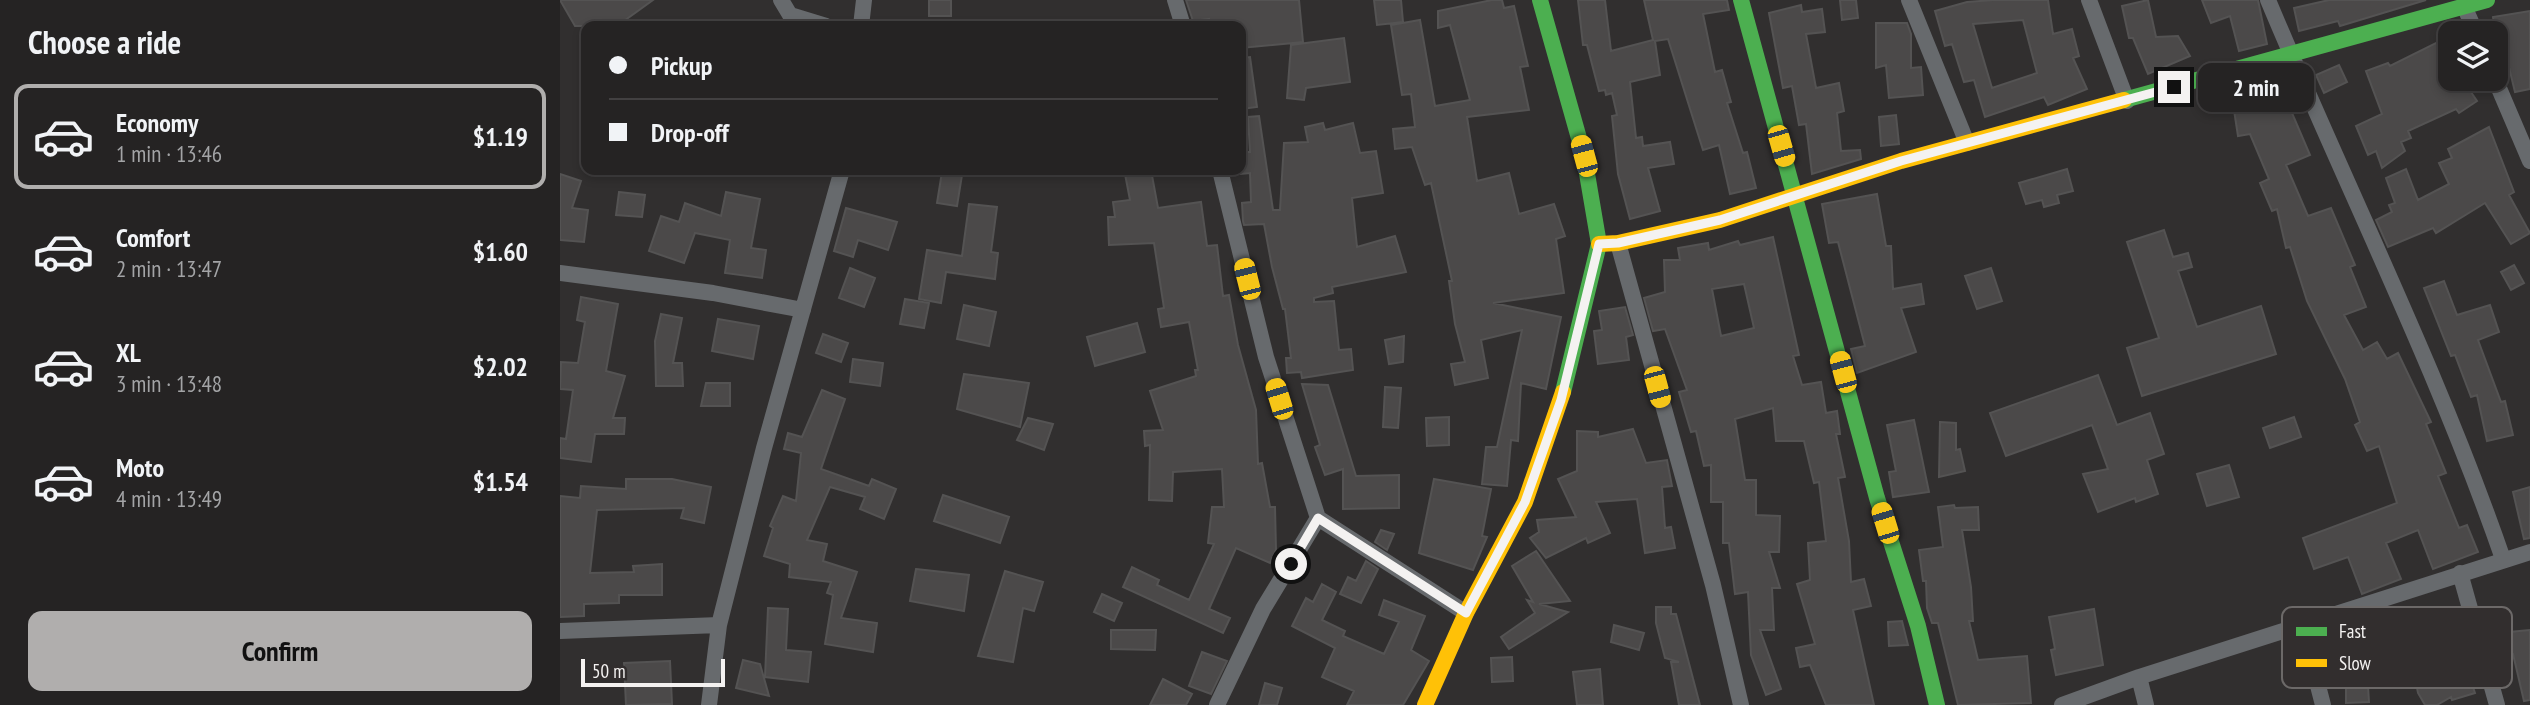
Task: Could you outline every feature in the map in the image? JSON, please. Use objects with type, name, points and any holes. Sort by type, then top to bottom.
[{"type":"street","points":[[781,0],[790,15],[810,21]]},
{"type":"street","points":[[862,21],[864,0]]},
{"type":"street","points":[[1175,0],[1181,21]]},
{"type":"street","points":[[1425,705],[1466,613],[1525,502],[1557,413],[1599,244],[1584,156],[1540,0]]},
{"type":"street","points":[[1741,0],[1877,498],[1918,626],[1937,705]]},
{"type":"street","points":[[1909,0],[1967,143]]},
{"type":"street","points":[[2088,0],[2127,101]]},
{"type":"street","points":[[2268,0],[2418,340],[2478,486],[2503,559]]},
{"type":"street","points":[[1599,244],[1618,243],[1720,220],[1901,161],[2487,0]]},
{"type":"street","points":[[2464,6],[2471,21]]},
{"type":"street","points":[[2500,91],[2530,161]]},
{"type":"street","points":[[709,705],[719,625],[841,175]]},
{"type":"street","points":[[1221,175],[1266,356],[1318,518],[1466,613]]},
{"type":"street","points":[[1618,243],[1713,585],[1741,705]]},
{"type":"street","points":[[560,273],[713,293],[803,310]]},
{"type":"street","points":[[1217,705],[1263,609],[1318,518]]},
{"type":"street","points":[[2355,607],[2530,552]]},
{"type":"street","points":[[2460,573],[2470,607]]},
{"type":"street","points":[[560,631],[719,625]]},
{"type":"street","points":[[2062,705],[2282,631]]},
{"type":"street","points":[[2139,677],[2146,705]]},
{"type":"street","points":[[2319,688],[2323,705]]},
{"type":"street","points":[[2492,688],[2497,705]]},
{"type":"building","points":[[560,0],[653,0],[624,21],[581,21],[581,26],[575,26]]},
{"type":"building","points":[[929,0],[951,0],[951,16],[929,16]]},
{"type":"building","points":[[1186,0],[1299,0],[1303,42],[1246,48],[1246,21],[1193,21]]},
{"type":"building","points":[[1374,0],[1401,0],[1403,22],[1377,25]]},
{"type":"building","points":[[1502,0],[1504,8],[1514,6],[1528,66],[1520,67],[1529,110],[1467,117],[1477,181],[1509,173],[1519,214],[1554,204],[1565,236],[1556,239],[1564,293],[1493,303],[1561,317],[1546,389],[1521,383],[1518,441],[1511,440],[1507,486],[1482,484],[1486,447],[1497,447],[1522,330],[1481,340],[1488,378],[1455,385],[1451,364],[1465,362],[1455,324],[1449,281],[1452,281],[1431,183],[1425,185],[1412,147],[1395,149],[1393,129],[1415,127],[1411,94],[1402,95],[1391,25],[1420,20],[1435,106],[1470,100],[1450,25],[1438,28],[1438,11]]},
{"type":"building","points":[[1578,0],[1605,0],[1611,51],[1653,40],[1644,0],[1727,0],[1729,10],[1703,14],[1715,72],[1722,70],[1731,102],[1727,103],[1743,153],[1747,152],[1756,188],[1730,194],[1719,145],[1703,150],[1668,39],[1655,41],[1660,75],[1630,82],[1636,138],[1642,137],[1643,146],[1670,142],[1674,164],[1648,168],[1660,211],[1630,219],[1618,174],[1612,116],[1617,115],[1612,93],[1606,95],[1605,90],[1599,91],[1587,45],[1583,45]]},
{"type":"building","points":[[1840,0],[1856,0],[1858,18],[1842,20]]},
{"type":"building","points":[[2048,0],[2053,34],[2072,29],[2079,56],[2073,58],[2087,89],[2048,105],[2044,97],[1985,117],[1974,80],[1964,82],[1952,44],[1945,46],[1935,11],[1967,2]],"holes":[[[2023,20],[2037,73],[1992,88],[1973,24]]]},
{"type":"building","points":[[2148,0],[2156,37],[2178,36],[2190,56],[2148,74],[2133,38],[2129,38],[2122,6]]},
{"type":"building","points":[[2202,0],[2258,0],[2267,44],[2239,51],[2230,16],[2211,23]]},
{"type":"building","points":[[2329,0],[2426,0],[2340,26],[2338,21],[2299,31],[2294,8]]},
{"type":"building","points":[[1801,5],[1802,12],[1822,9],[1825,32],[1806,34],[1816,88],[1839,83],[1844,111],[1837,113],[1841,151],[1860,150],[1861,159],[1812,174],[1806,124],[1799,125],[1792,86],[1783,88],[1769,13]]},
{"type":"building","points":[[2530,11],[2530,89],[2515,92],[2508,63],[2508,21],[2494,21],[2493,17]]},
{"type":"building","points":[[1876,23],[1907,23],[1911,34],[1911,68],[1921,67],[1923,95],[1889,98],[1886,65],[1876,68]]},
{"type":"building","points":[[1344,38],[1350,82],[1306,88],[1304,100],[1287,98],[1291,45]]},
{"type":"building","points":[[2438,42],[2438,91],[2470,91],[2477,101],[2459,113],[2456,109],[2408,131],[2411,138],[2401,142],[2405,151],[2382,168],[2376,151],[2368,155],[2356,126],[2382,114],[2366,71],[2388,63],[2390,66]]},
{"type":"building","points":[[1246,57],[1250,57],[1257,107],[1246,108]]},
{"type":"building","points":[[2339,65],[2347,82],[2324,93],[2316,75]]},
{"type":"building","points":[[2288,76],[2295,104],[2289,106],[2310,155],[2286,165],[2308,216],[2331,208],[2355,265],[2350,267],[2366,307],[2344,315],[2363,350],[2377,342],[2387,359],[2398,353],[2431,422],[2426,424],[2446,473],[2438,476],[2459,528],[2467,525],[2478,552],[2433,569],[2418,530],[2386,543],[2401,579],[2362,594],[2348,557],[2314,569],[2303,538],[2397,503],[2379,446],[2367,451],[2355,425],[2360,422],[2345,379],[2307,301],[2290,247],[2286,248],[2277,209],[2272,211],[2260,183],[2269,179],[2250,134],[2238,136],[2232,97],[2265,92],[2262,82]]},
{"type":"building","points":[[1896,115],[1899,144],[1881,146],[1879,117]]},
{"type":"building","points":[[1259,116],[1273,210],[1280,210],[1284,143],[1308,142],[1305,127],[1323,123],[1325,130],[1353,123],[1360,153],[1376,151],[1383,193],[1352,198],[1357,247],[1395,236],[1406,272],[1332,287],[1333,293],[1314,298],[1314,302],[1334,301],[1339,350],[1351,349],[1353,370],[1302,378],[1301,372],[1287,373],[1286,358],[1291,358],[1285,309],[1272,267],[1264,224],[1244,225],[1243,221],[1242,203],[1251,202],[1250,173],[1246,173],[1246,152],[1250,152],[1248,117]]},
{"type":"building","points":[[2489,127],[2514,192],[2509,195],[2530,233],[2511,244],[2485,203],[2436,233],[2433,228],[2388,247],[2376,220],[2392,212],[2389,205],[2395,203],[2386,178],[2406,169],[2418,200],[2449,184],[2439,163],[2452,158],[2448,149]]},
{"type":"building","points":[[2067,169],[2073,191],[2057,195],[2059,203],[2044,207],[2042,200],[2026,204],[2019,183]]},
{"type":"building","points":[[560,174],[581,181],[572,208],[588,210],[584,242],[560,240]]},
{"type":"building","points":[[942,175],[962,175],[957,206],[937,203]]},
{"type":"building","points":[[1125,175],[1152,175],[1158,208],[1201,202],[1207,246],[1217,245],[1223,296],[1229,295],[1238,345],[1256,410],[1258,464],[1262,463],[1270,507],[1275,507],[1276,550],[1270,563],[1236,548],[1209,609],[1230,618],[1223,633],[1123,587],[1132,567],[1159,580],[1157,585],[1189,600],[1214,544],[1208,543],[1212,507],[1224,507],[1222,469],[1173,472],[1172,501],[1149,500],[1150,445],[1145,446],[1144,431],[1163,430],[1150,391],[1196,376],[1195,370],[1198,370],[1189,322],[1161,327],[1158,309],[1164,308],[1154,243],[1109,245],[1108,217],[1115,217],[1113,202],[1130,200]]},
{"type":"building","points":[[619,192],[645,195],[642,217],[616,215]]},
{"type":"building","points":[[726,192],[760,199],[751,248],[766,250],[762,278],[725,273],[730,240],[695,233],[684,263],[649,251],[661,216],[679,222],[685,203],[721,216]]},
{"type":"building","points":[[1877,194],[1886,246],[1891,246],[1893,289],[1921,284],[1924,304],[1901,308],[1916,352],[1857,373],[1851,349],[1865,346],[1838,242],[1829,243],[1822,204]]},
{"type":"building","points":[[969,204],[997,207],[991,252],[998,253],[995,279],[946,272],[941,303],[919,299],[927,250],[962,256]]},
{"type":"building","points":[[846,208],[897,222],[888,250],[858,240],[853,257],[834,251]]},
{"type":"building","points":[[2164,230],[2173,257],[2188,253],[2192,267],[2178,271],[2197,327],[2261,306],[2276,354],[2142,396],[2127,348],[2159,338],[2127,242]]},
{"type":"building","points":[[1773,237],[1799,355],[1793,356],[1802,385],[1821,382],[1826,413],[1837,411],[1840,434],[1836,434],[1845,477],[1838,478],[1849,541],[1851,582],[1864,579],[1871,606],[1853,610],[1874,705],[1826,705],[1810,665],[1800,667],[1796,648],[1815,644],[1797,584],[1810,580],[1808,543],[1826,541],[1819,482],[1814,483],[1804,441],[1776,441],[1773,408],[1735,419],[1745,480],[1756,480],[1756,515],[1780,516],[1779,552],[1769,552],[1780,588],[1772,588],[1774,630],[1760,630],[1781,689],[1766,695],[1751,655],[1748,592],[1735,594],[1729,543],[1723,543],[1723,502],[1711,502],[1711,465],[1704,466],[1696,431],[1691,432],[1679,392],[1687,390],[1665,329],[1653,331],[1644,298],[1665,292],[1664,260],[1680,260],[1678,248],[1708,243],[1709,250],[1738,241],[1740,245]],"holes":[[[1744,284],[1754,328],[1721,336],[1712,289]]]},
{"type":"building","points":[[2514,265],[2524,283],[2511,290],[2501,272]]},
{"type":"building","points":[[850,268],[875,278],[864,307],[839,298]]},
{"type":"building","points":[[1991,268],[2002,301],[1977,309],[1965,276]]},
{"type":"building","points":[[2444,281],[2457,315],[2490,305],[2499,332],[2478,340],[2501,402],[2505,401],[2513,435],[2487,441],[2477,395],[2471,397],[2455,355],[2451,356],[2424,288]]},
{"type":"building","points":[[581,297],[618,304],[606,371],[625,376],[613,418],[625,418],[624,434],[595,434],[591,462],[560,458],[560,438],[566,439],[573,390],[560,389],[561,362],[578,363],[585,322],[577,320]]},
{"type":"building","points":[[905,299],[929,303],[924,328],[900,324]]},
{"type":"building","points":[[964,305],[996,312],[989,346],[957,339]]},
{"type":"building","points":[[1625,307],[1633,335],[1626,337],[1629,360],[1598,364],[1594,331],[1602,330],[1599,311]]},
{"type":"building","points":[[661,314],[682,318],[673,363],[682,363],[683,386],[656,386],[655,341]]},
{"type":"building","points":[[718,319],[759,326],[753,359],[712,351]]},
{"type":"building","points":[[1137,323],[1145,352],[1095,366],[1087,337]]},
{"type":"building","points":[[823,334],[848,343],[841,362],[816,353]]},
{"type":"building","points":[[1404,336],[1403,362],[1389,364],[1385,340]]},
{"type":"building","points":[[853,359],[883,363],[880,386],[850,382]]},
{"type":"building","points":[[964,374],[1029,383],[1020,427],[957,409]]},
{"type":"building","points":[[2098,375],[2117,425],[2150,413],[2164,454],[2147,460],[2158,494],[2136,502],[2135,498],[2098,512],[2083,474],[2108,469],[2092,425],[2006,456],[1990,413]]},
{"type":"building","points":[[706,383],[730,383],[730,406],[701,406]]},
{"type":"building","points":[[1302,384],[1328,385],[1356,476],[1399,475],[1399,508],[1343,509],[1343,469],[1325,475],[1315,447],[1320,445]]},
{"type":"building","points":[[1385,387],[1401,388],[1398,428],[1383,427]]},
{"type":"building","points":[[822,390],[845,399],[821,469],[869,486],[872,479],[896,489],[884,519],[860,509],[865,497],[830,487],[807,540],[827,544],[823,561],[857,572],[841,618],[877,623],[873,652],[825,644],[833,595],[827,593],[831,582],[789,577],[790,564],[764,556],[773,528],[770,526],[783,496],[796,501],[801,453],[784,449],[788,433],[802,437]]},
{"type":"building","points":[[1449,417],[1449,445],[1427,446],[1426,418]]},
{"type":"building","points":[[2294,417],[2301,437],[2270,448],[2263,428]]},
{"type":"building","points":[[1028,418],[1053,424],[1044,450],[1017,440]]},
{"type":"building","points":[[1914,420],[1929,492],[1893,497],[1889,472],[1896,471],[1887,425]]},
{"type":"building","points":[[1940,422],[1956,423],[1956,450],[1960,449],[1965,471],[1939,477]]},
{"type":"building","points":[[1633,429],[1646,463],[1667,460],[1672,486],[1662,487],[1665,528],[1671,527],[1675,548],[1645,553],[1637,499],[1596,502],[1610,533],[1588,543],[1586,538],[1546,558],[1530,538],[1539,532],[1537,520],[1576,517],[1558,479],[1577,471],[1577,431],[1598,432],[1598,437]]},
{"type":"building","points":[[2229,465],[2239,497],[2207,506],[2197,474]]},
{"type":"building","points":[[626,479],[672,479],[711,487],[704,523],[681,518],[684,508],[597,510],[590,573],[634,572],[633,566],[662,564],[662,595],[619,595],[619,603],[584,604],[584,616],[560,617],[560,496],[580,498],[581,486],[626,489]]},
{"type":"building","points":[[1434,479],[1491,489],[1482,536],[1487,537],[1473,570],[1419,553]]},
{"type":"building","points":[[2530,487],[2530,538],[2524,539],[2513,492]]},
{"type":"building","points":[[943,495],[1009,517],[1000,543],[934,521]]},
{"type":"building","points":[[1954,505],[1955,508],[1978,507],[1979,530],[1962,530],[1971,587],[1973,621],[1969,621],[1978,660],[2027,656],[2031,703],[1958,705],[1938,623],[1932,623],[1927,608],[1926,581],[1923,581],[1919,550],[1943,547],[1938,507]]},
{"type":"building","points":[[1381,530],[1394,534],[1387,550],[1375,542]]},
{"type":"building","points":[[1536,551],[1570,601],[1539,604],[1568,612],[1509,649],[1501,637],[1535,613],[1527,600],[1533,602],[1512,566]]},
{"type":"building","points":[[1366,561],[1378,569],[1361,603],[1340,594],[1348,577],[1356,581]]},
{"type":"building","points":[[916,569],[969,575],[964,611],[910,601]]},
{"type":"building","points":[[1005,571],[1043,582],[1034,611],[1023,608],[1013,662],[978,656]]},
{"type":"building","points":[[1322,584],[1336,592],[1322,620],[1345,631],[1343,636],[1384,654],[1399,622],[1379,615],[1384,600],[1425,616],[1411,650],[1429,661],[1403,705],[1347,705],[1354,691],[1322,677],[1335,648],[1292,626],[1306,598],[1313,602]]},
{"type":"building","points":[[1102,594],[1122,603],[1114,621],[1094,612]]},
{"type":"building","points":[[1656,607],[1671,607],[1671,614],[1676,614],[1700,705],[1679,705],[1671,662],[1679,662],[1665,658],[1656,623]]},
{"type":"building","points":[[768,608],[788,609],[786,650],[811,652],[808,682],[765,677]]},
{"type":"building","points":[[2094,609],[2103,665],[2056,675],[2051,650],[2055,649],[2049,617]]},
{"type":"building","points":[[1902,621],[1908,645],[1889,646],[1888,622]]},
{"type":"building","points":[[1614,625],[1644,633],[1639,650],[1611,642]]},
{"type":"building","points":[[1111,630],[1156,630],[1155,650],[1111,649]]},
{"type":"building","points":[[2530,630],[2530,700],[2524,701],[2512,654],[2512,632]]},
{"type":"building","points":[[1202,652],[1227,661],[1211,694],[1189,686]]},
{"type":"building","points":[[1512,657],[1513,681],[1492,682],[1491,658]]},
{"type":"building","points":[[743,660],[760,664],[769,696],[736,688]]},
{"type":"building","points":[[670,661],[672,704],[626,705],[624,663]]},
{"type":"building","points":[[1600,669],[1603,705],[1577,705],[1573,672]]},
{"type":"building","points":[[1163,679],[1192,694],[1186,705],[1150,705]]},
{"type":"building","points":[[1265,683],[1282,688],[1277,705],[1259,705]]},
{"type":"building","points":[[2346,688],[2368,688],[2369,702],[2346,703]]},
{"type":"building","points":[[2417,688],[2473,688],[2475,693],[2452,700],[2451,697],[2437,705],[2425,705]]},
{"type":"traffic: fast","points":[[1540,0],[1584,156],[1599,244],[1563,392]]},
{"type":"traffic: fast","points":[[1741,0],[1877,498],[1918,626],[1937,705]]},
{"type":"traffic: fast","points":[[2124,100],[2487,0]]},
{"type":"traffic: slow","points":[[1599,244],[1618,243],[1720,220],[1901,161],[2124,100]]},
{"type":"traffic: slow","points":[[1425,705],[1466,613],[1525,502],[1563,392]]},
{"type":"route","points":[[1291,564],[1318,518],[1466,613],[1525,502],[1561,400],[1599,244],[1618,243],[1720,220],[1901,161],[2174,87]]}]
